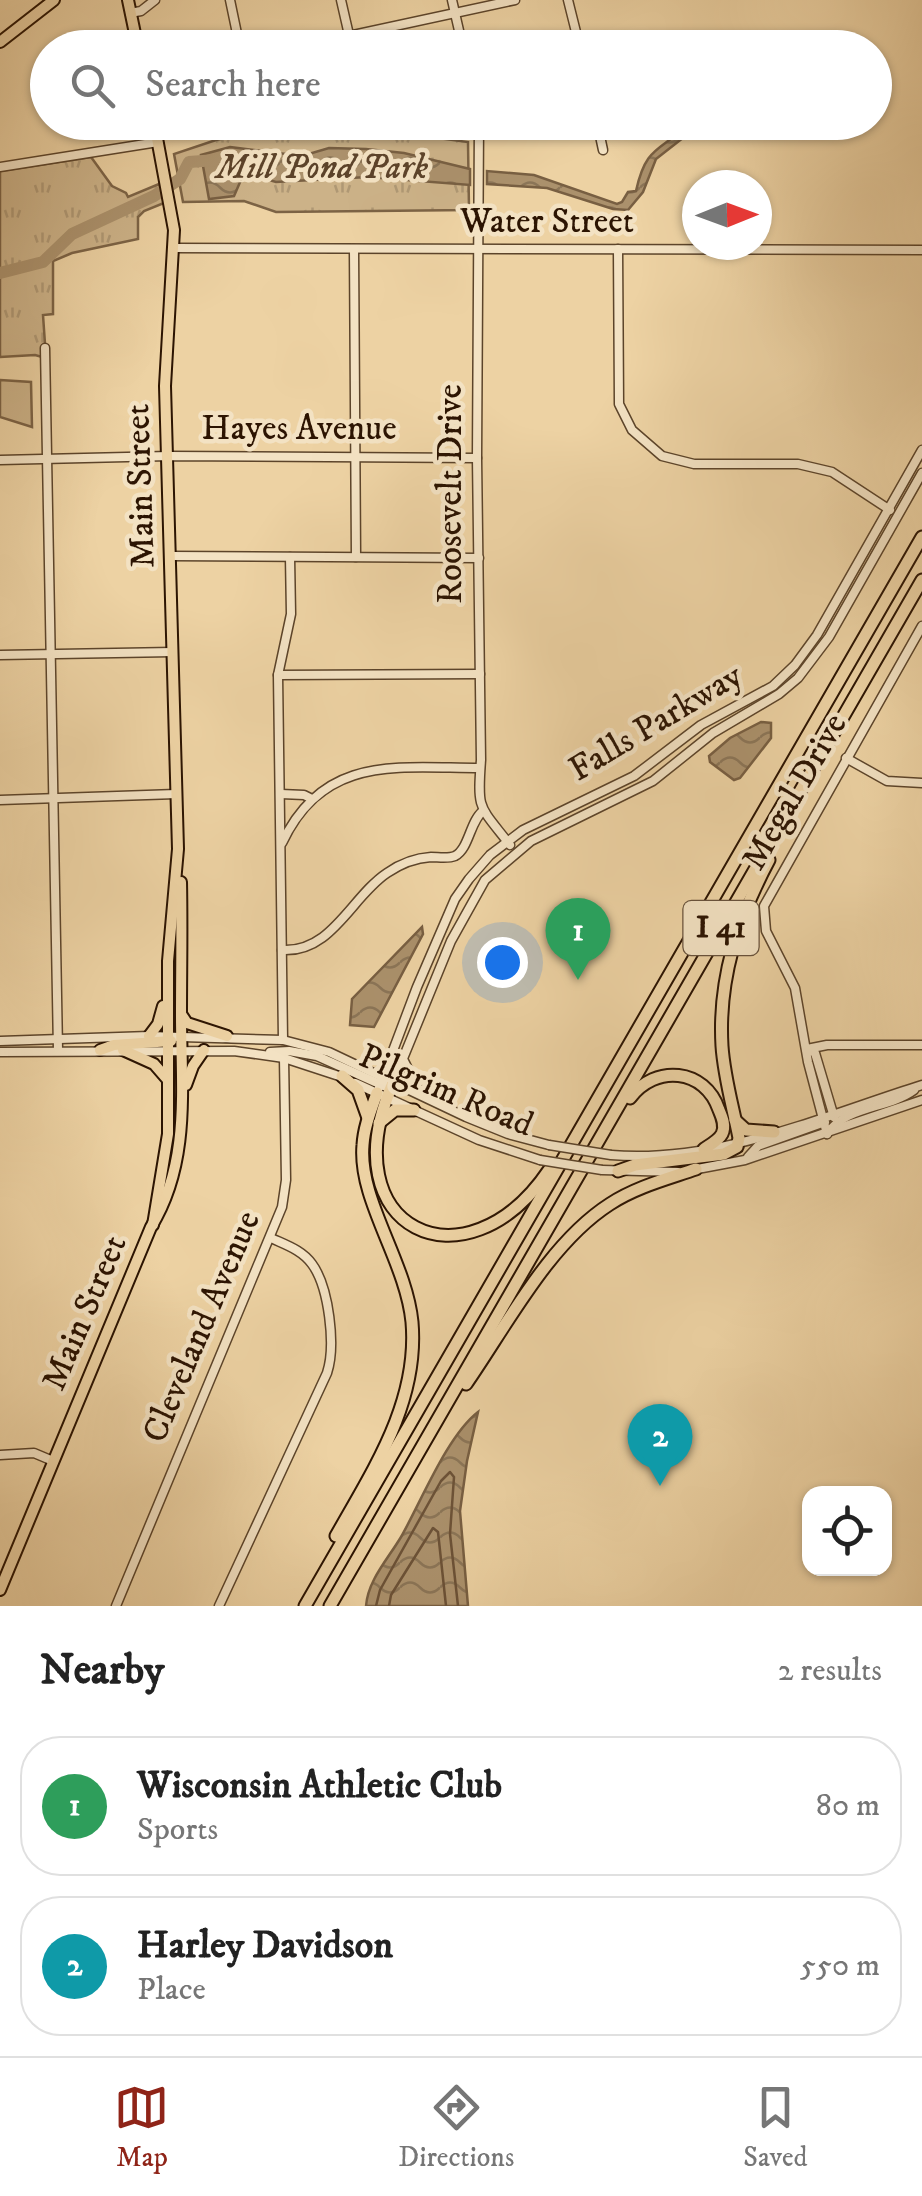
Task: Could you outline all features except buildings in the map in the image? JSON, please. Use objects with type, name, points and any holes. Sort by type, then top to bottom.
[{"type":"highway","name":"I 41","points":[[302,1606],[922,537]]},
{"type":"highway","name":"I 41","points":[[330,1606],[922,580]]},
{"type":"highway","points":[[618,1171],[635,1165],[724,1154],[739,1142],[722,1046],[723,992],[730,952],[755,887],[857,693]]},
{"type":"highway","points":[[342,1076],[358,1090],[373,1120],[378,1182],[389,1205],[424,1231],[468,1233],[502,1219],[549,1171],[641,1012],[682,953]]},
{"type":"highway","points":[[520,1276],[542,1247],[624,1106],[651,1078],[682,1075],[697,1080],[712,1094],[723,1131],[704,1150]]},
{"type":"highway","points":[[302,1606],[394,1429],[409,1376],[412,1324],[406,1286],[365,1180],[362,1145],[384,1088]]},
{"type":"highway","points":[[373,1120],[395,1110],[414,1110]]},
{"type":"highway","points":[[735,1120],[746,1130],[774,1132]]},
{"type":"highway","points":[[441,1414],[449,1408],[558,1250],[577,1230],[626,1195],[696,1170]]},
{"type":"main road","points":[[0,42],[54,0]]},
{"type":"main road","points":[[128,0],[134,30]]},
{"type":"main road","name":"Main Street","points":[[158,142],[170,200],[172,248],[165,360],[182,896],[182,1100],[170,1167]]},
{"type":"main road","name":"Main Street","points":[[0,1590],[168,1196],[168,985],[178,849]]},
{"type":"main road","points":[[149,1036],[158,1024],[168,985]]},
{"type":"main road","points":[[181,1012],[187,1023],[228,1036]]},
{"type":"main road","points":[[100,1050],[114,1045],[168,1043],[181,1036]]},
{"type":"main road","points":[[123,1050],[154,1064],[168,1080]]},
{"type":"main road","points":[[182,1100],[191,1070],[204,1050]]},
{"type":"street","points":[[130,13],[155,0]]},
{"type":"street","points":[[230,0],[236,30]]},
{"type":"street","points":[[342,0],[348,30]]},
{"type":"street","points":[[452,0],[459,30]]},
{"type":"street","points":[[372,30],[516,0]]},
{"type":"street","points":[[568,0],[576,30]]},
{"type":"street","name":"Roosevelt Drive","points":[[479,140],[478,794],[484,810]]},
{"type":"street","points":[[601,140],[603,150]]},
{"type":"street","points":[[0,167],[158,142]]},
{"type":"street","name":"Water Street","points":[[172,248],[922,250]]},
{"type":"street","points":[[354,249],[356,557]]},
{"type":"street","points":[[618,249],[619,404],[632,430],[662,456],[694,464],[798,464],[832,472],[898,516]]},
{"type":"street","points":[[45,348],[58,1050]]},
{"type":"street","name":"Falls Parkway","points":[[384,1088],[392,1054],[455,899],[477,869],[507,840],[536,822],[634,776],[701,725],[773,686],[816,635],[922,450]]},
{"type":"street","name":"Hayes Avenue","points":[[0,460],[169,456],[477,458]]},
{"type":"street","name":"Falls Parkway","points":[[384,1088],[403,1059],[469,906],[485,880],[516,852],[558,826],[653,782],[712,733],[779,694],[798,678],[829,638],[922,474]]},
{"type":"street","points":[[171,556],[479,558]]},
{"type":"street","points":[[283,1040],[278,675],[289,628],[290,557]]},
{"type":"street","name":"Megal Drive","points":[[831,1121],[808,1062],[796,988],[766,932],[764,910],[770,890],[922,626]]},
{"type":"street","points":[[0,655],[173,652]]},
{"type":"street","points":[[278,675],[480,674]]},
{"type":"street","points":[[846,758],[886,780],[922,783]]},
{"type":"street","points":[[281,844],[312,799],[335,782],[368,770],[480,768]]},
{"type":"street","points":[[0,800],[176,794]]},
{"type":"street","points":[[281,794],[312,799]]},
{"type":"street","points":[[282,950],[321,939],[390,870],[414,860],[453,858],[460,852],[475,817],[484,810],[516,852]]},
{"type":"street","name":"Pilgrim Road","points":[[0,1041],[149,1036],[182,1051],[260,1053],[422,1097],[501,1132],[549,1145],[611,1154],[704,1150],[922,1100]]},
{"type":"street","name":"Pilgrim Road","points":[[181,1036],[283,1040],[330,1052],[354,1063],[414,1110],[494,1146],[540,1160],[602,1170],[696,1170],[745,1160],[827,1134],[831,1121]]},
{"type":"street","name":"Pilgrim Road","points":[[0,1052],[123,1050],[168,1043]]},
{"type":"street","points":[[807,1049],[827,1045],[922,1045]]},
{"type":"street","points":[[260,1053],[289,1051],[317,1056],[384,1088]]},
{"type":"street","points":[[354,1063],[372,1067],[392,1054]]},
{"type":"street","name":"Cleveland Avenue","points":[[116,1606],[272,1238],[285,1194],[284,1058]]},
{"type":"street","points":[[403,1059],[410,1081],[422,1097]]},
{"type":"street","points":[[745,1160],[758,1146],[887,1104],[921,1085]]},
{"type":"street","points":[[218,1606],[327,1373],[332,1353],[318,1273],[300,1252],[272,1238]]},
{"type":"street","points":[[0,1456],[32,1453],[53,1461]]},
{"type":"green space","name":"Mill Pond Park","points":[[216,140],[468,142],[469,210],[276,212],[244,201],[183,202],[174,154]]},
{"type":"green space","points":[[91,157],[112,186],[128,197],[159,184],[164,203],[138,217],[138,239],[53,261],[53,314],[43,315],[46,358],[0,357],[0,171]]},
{"type":"green space","points":[[0,380],[31,382],[32,427],[0,417]]},
{"type":"water","points":[[669,140],[680,140],[656,159],[643,192],[628,210],[547,188],[487,184],[487,171],[534,175],[617,204],[628,192],[636,191],[644,165]]},
{"type":"water","points":[[230,147],[302,156],[329,148],[404,153],[470,169],[470,185],[368,177],[276,182],[244,173],[234,196],[209,199],[201,155]]},
{"type":"water","points":[[761,722],[771,723],[771,738],[740,778],[734,780],[710,762],[709,756],[730,738]]},
{"type":"water","points":[[422,927],[423,934],[374,1027],[350,1025],[352,999]]},
{"type":"water","points":[[478,1412],[460,1511],[468,1606],[366,1606],[375,1579],[445,1453]]},
{"type":"waterway","points":[[0,273],[43,262],[72,234],[154,196],[180,179],[189,162],[216,160]]},
{"type":"place","name":"Wisconsin Athletic Club","points":[[578,980]]},
{"type":"place","name":"Harley Davidson","points":[[660,1486]]}]
